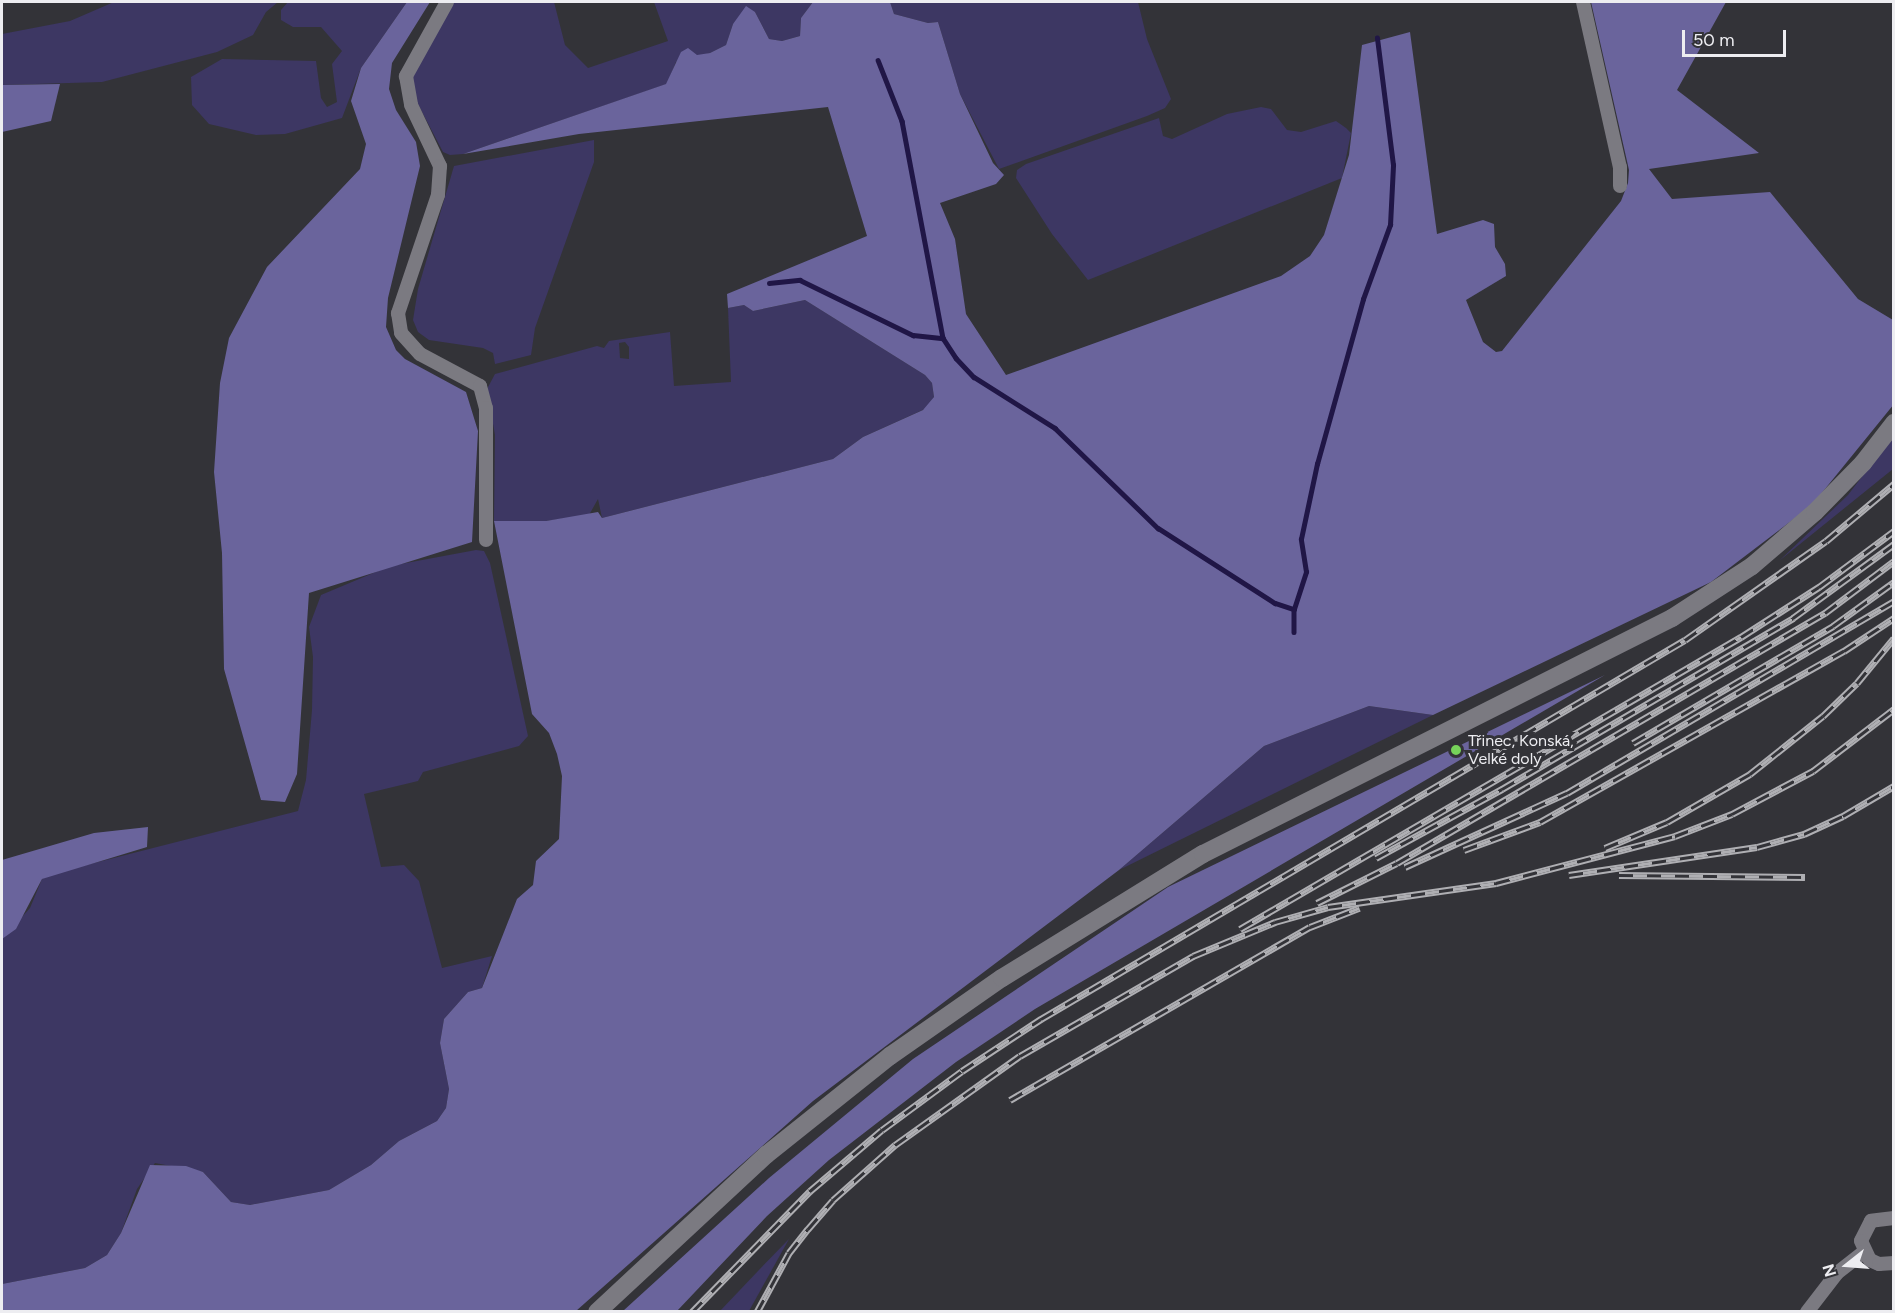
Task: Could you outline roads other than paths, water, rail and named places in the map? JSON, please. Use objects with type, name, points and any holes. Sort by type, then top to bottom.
[{"type":"main road","points":[[597,1311],[766,1155],[890,1056],[1002,978],[1203,854],[1672,618],[1752,566],[1815,512],[1863,463],[1893,423]]},
{"type":"street","points":[[447,2],[406,76],[411,105],[440,166],[438,195],[398,313],[401,333],[420,354],[480,386],[487,420],[486,540]]},
{"type":"street","points":[[1583,2],[1620,167],[1620,186]]},
{"type":"street","points":[[1893,1217],[1871,1221],[1861,1241],[1864,1252],[1879,1264],[1893,1263]]},
{"type":"street","points":[[1807,1311],[1837,1273],[1864,1252]]},
{"type":"waterway","points":[[1294,609],[1306,572],[1301,539],[1317,464],[1363,299],[1390,225],[1393,165],[1377,38]]},
{"type":"waterway","points":[[878,60],[902,121],[943,338],[956,358],[974,377],[1055,428],[1158,528],[1275,603],[1294,609],[1294,632]]},
{"type":"waterway","points":[[769,283],[800,280],[913,335],[943,338]]},
{"type":"railway","points":[[692,1312],[810,1191],[882,1130],[962,1071],[1041,1019],[1685,640],[1826,541],[1894,484]]},
{"type":"railway","points":[[1240,929],[1741,637],[1819,587],[1894,531]]},
{"type":"railway","points":[[1376,858],[1502,789],[1793,618],[1894,544]]},
{"type":"railway","points":[[1317,903],[1397,863],[1825,613],[1894,561]]},
{"type":"railway","points":[[1633,743],[1833,626],[1894,582]]},
{"type":"railway","points":[[1405,867],[1567,793],[1894,601]]},
{"type":"railway","points":[[1464,850],[1540,822],[1844,651],[1894,618]]},
{"type":"railway","points":[[1605,848],[1667,822],[1750,774],[1823,716],[1857,683],[1894,638]]},
{"type":"railway","points":[[757,1312],[789,1253],[808,1229],[833,1200],[895,1145],[1020,1056],[1193,956],[1275,922],[1328,907],[1496,883],[1675,836],[1732,814],[1813,771],[1894,709]]},
{"type":"railway","points":[[1569,875],[1757,847],[1804,834],[1843,816],[1894,786]]},
{"type":"railway","points":[[1619,875],[1805,877]]},
{"type":"railway","points":[[1010,1100],[1310,927],[1359,908]]},
{"type":"place","name":"Třinec, Konská, Velké doly","points":[[1456,750]]}]
